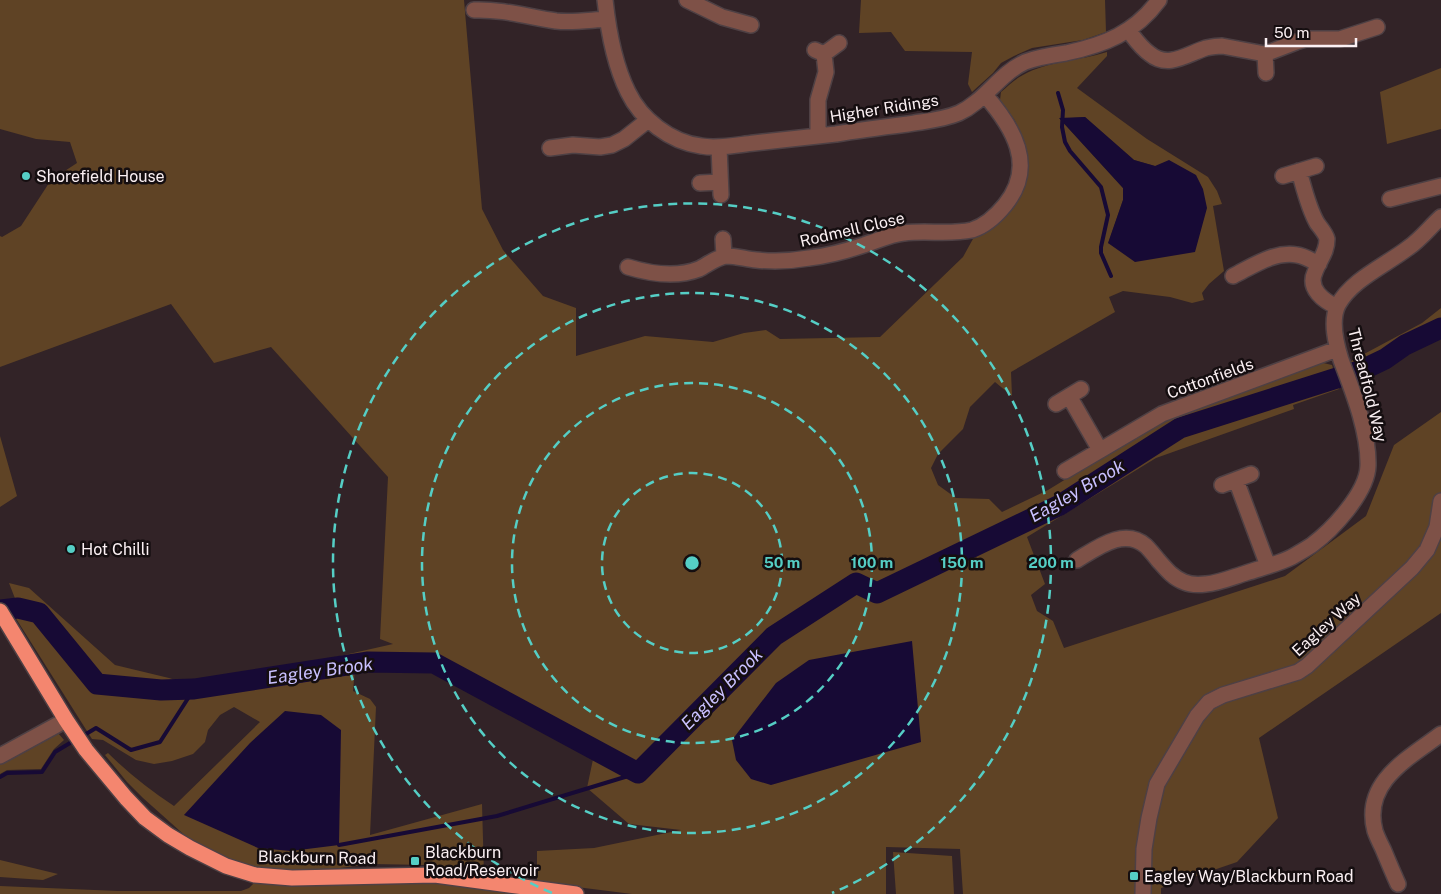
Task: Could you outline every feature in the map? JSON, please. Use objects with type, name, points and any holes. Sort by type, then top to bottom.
[{"type":"highway","name":"Blackburn Road","points":[[2,614],[86,750],[126,798],[145,818],[168,835],[226,866],[255,875],[292,878],[434,875],[576,894]]},
{"type":"street","name":"Higher Ridings","points":[[605,0],[607,19],[620,70],[628,92],[637,106],[648,120],[665,133],[683,142],[719,147],[818,136],[939,119],[959,113],[973,105],[1014,68],[1025,62],[1094,46],[1128,30],[1159,0]]},
{"type":"street","points":[[687,0],[722,17],[743,18]]},
{"type":"street","points":[[481,7],[556,21],[607,19]]},
{"type":"street","points":[[1128,30],[1150,55],[1170,61],[1215,46],[1265,54],[1301,40],[1317,38],[1340,39],[1380,27]]},
{"type":"street","name":"Higher Ridings","points":[[818,136],[818,100],[826,72],[820,52],[839,43]]},
{"type":"street","points":[[1265,54],[1266,72]]},
{"type":"street","name":"Rodmell Close","points":[[724,256],[772,261],[810,258],[848,250],[903,233],[956,233],[974,229],[986,223],[1008,202],[1016,188],[1021,168],[1018,149],[1012,132],[1001,113],[985,94]]},
{"type":"street","points":[[545,148],[573,145],[600,147],[612,145],[624,139],[648,120]]},
{"type":"street","points":[[700,183],[720,189],[719,147]]},
{"type":"street","points":[[1283,176],[1316,166]]},
{"type":"street","points":[[1299,171],[1314,216],[1327,238],[1325,253],[1314,272],[1315,289],[1323,300],[1337,307],[1353,286],[1410,247],[1441,217]]},
{"type":"street","points":[[1391,200],[1441,186]]},
{"type":"street","points":[[628,267],[643,277],[692,272],[724,256],[723,240]]},
{"type":"street","points":[[1243,274],[1270,258],[1290,254],[1304,257],[1319,264]]},
{"type":"street","name":"Threadfold Way","points":[[1084,560],[1105,543],[1116,539],[1132,539],[1146,546],[1169,573],[1176,578],[1192,585],[1206,584],[1292,557],[1324,534],[1349,507],[1362,486],[1368,468],[1364,431],[1339,354],[1335,335],[1337,307]]},
{"type":"street","name":"Cottonfields","points":[[1065,471],[1162,414],[1339,354]]},
{"type":"street","points":[[1069,396],[1100,450]]},
{"type":"street","points":[[1250,474],[1229,482],[1268,566]]},
{"type":"street","name":"Eagley Way","points":[[1143,894],[1144,849],[1157,784],[1196,716],[1209,702],[1224,695],[1298,672],[1308,666],[1412,568],[1427,550],[1437,527],[1441,501]]},
{"type":"street","points":[[0,756],[68,723]]},
{"type":"street","points":[[1398,884],[1375,831],[1374,802],[1384,780],[1394,769],[1441,734]]},
{"type":"shaded area","points":[[0,0],[464,0],[482,209],[503,250],[543,296],[576,308],[576,356],[645,336],[713,342],[744,333],[766,330],[780,339],[880,337],[963,257],[974,237],[994,225],[1025,149],[1020,131],[1014,119],[1000,100],[1001,92],[1017,78],[1033,70],[1107,52],[1107,56],[1077,88],[1147,139],[1208,177],[1217,191],[1222,204],[1213,206],[1224,271],[1202,293],[1204,300],[1192,303],[1170,297],[1123,291],[1109,297],[1115,312],[1011,372],[1012,396],[995,382],[970,407],[963,429],[938,454],[931,468],[938,485],[956,498],[989,499],[1002,512],[1048,490],[1164,419],[1319,362],[1332,365],[1339,389],[1293,405],[1294,409],[1156,458],[1027,537],[1045,584],[1031,595],[1037,611],[1053,621],[1064,648],[1285,576],[1366,516],[1394,445],[1441,412],[1441,613],[1259,738],[1278,818],[1237,862],[1161,888],[1161,894],[963,894],[960,849],[886,847],[886,894],[632,894],[537,882],[537,851],[594,848],[681,830],[629,824],[587,788],[596,745],[446,660],[434,656],[367,656],[256,675],[393,644],[380,639],[388,477],[271,347],[214,363],[171,304],[0,367],[0,236],[2,237],[21,226],[51,180],[77,163],[70,142],[36,139],[0,129]],"holes":[[[1085,117],[1134,160],[1155,166],[1108,244],[1123,200],[1123,188],[1060,119]]]},
{"type":"shaded area","points":[[861,0],[1105,0],[1106,32],[1083,40],[1032,48],[1014,56],[1001,63],[972,92],[968,84],[972,52],[905,51],[891,32],[859,33]]},
{"type":"shaded area","points":[[1441,68],[1441,129],[1387,144],[1380,92]]},
{"type":"shaded area","points":[[1085,117],[1134,160],[1155,166],[1169,160],[1196,175],[1203,189],[1207,208],[1195,252],[1135,262],[1108,243],[1123,200],[1123,188],[1059,118]]},
{"type":"shaded area","points":[[1441,308],[1441,333],[1357,380],[1351,361],[1422,323]]},
{"type":"shaded area","points":[[0,436],[17,496],[0,507]]},
{"type":"shaded area","points":[[9,583],[29,588],[115,665],[191,685],[158,686],[100,679],[44,609],[16,601]]},
{"type":"shaded area","points":[[15,617],[37,618],[92,691],[177,697],[355,669],[353,691],[370,699],[376,707],[370,835],[482,804],[484,875],[426,865],[372,864],[316,871],[281,872],[247,865],[212,854],[190,840],[143,798],[105,755],[108,753],[156,794],[174,806],[260,722],[234,707],[220,715],[208,730],[205,742],[193,754],[172,761],[154,764],[136,760],[103,740],[92,739]]},
{"type":"shaded area","points":[[912,641],[921,742],[771,785],[751,779],[736,760],[732,740],[776,683],[809,660]]},
{"type":"shaded area","points":[[285,711],[321,715],[341,730],[339,845],[291,851],[258,848],[184,815],[250,743]]},
{"type":"shaded area","points":[[58,733],[64,740],[54,749],[41,769],[7,770],[0,774],[0,760],[24,747]]},
{"type":"shaded area","points":[[893,852],[952,856],[954,894],[896,894]]},
{"type":"shaded area","points":[[0,860],[58,874],[43,880],[0,877]]},
{"type":"shaded area","points":[[257,880],[444,881],[513,894],[0,894],[0,886],[118,891],[241,891],[249,888]]},
{"type":"waterway","points":[[1058,93],[1063,110],[1062,127],[1065,142],[1070,151],[1101,187],[1108,215],[1101,253],[1111,276]]},
{"type":"waterway","name":"Eagley Brook","points":[[0,610],[18,608],[39,613],[97,684],[161,690],[194,689],[367,662],[434,663],[638,773],[774,636],[856,583],[877,593],[1060,505],[1180,428],[1362,370],[1385,359],[1405,345],[1441,328]]},
{"type":"waterway","points":[[81,737],[96,728],[131,750],[160,742],[194,689]]},
{"type":"waterway","points":[[0,777],[7,773],[42,772],[55,752],[75,740]]},
{"type":"waterway","points":[[339,845],[497,816],[638,773]]},
{"type":"place","name":"Shorefield House","points":[[26,176]]},
{"type":"place","name":"Hot Chilli","points":[[71,549]]},
{"type":"place","name":"Blackburn Road/Reservoir","points":[[415,861]]},
{"type":"place","name":"Eagley Way/Blackburn Road","points":[[1134,876]]}]
